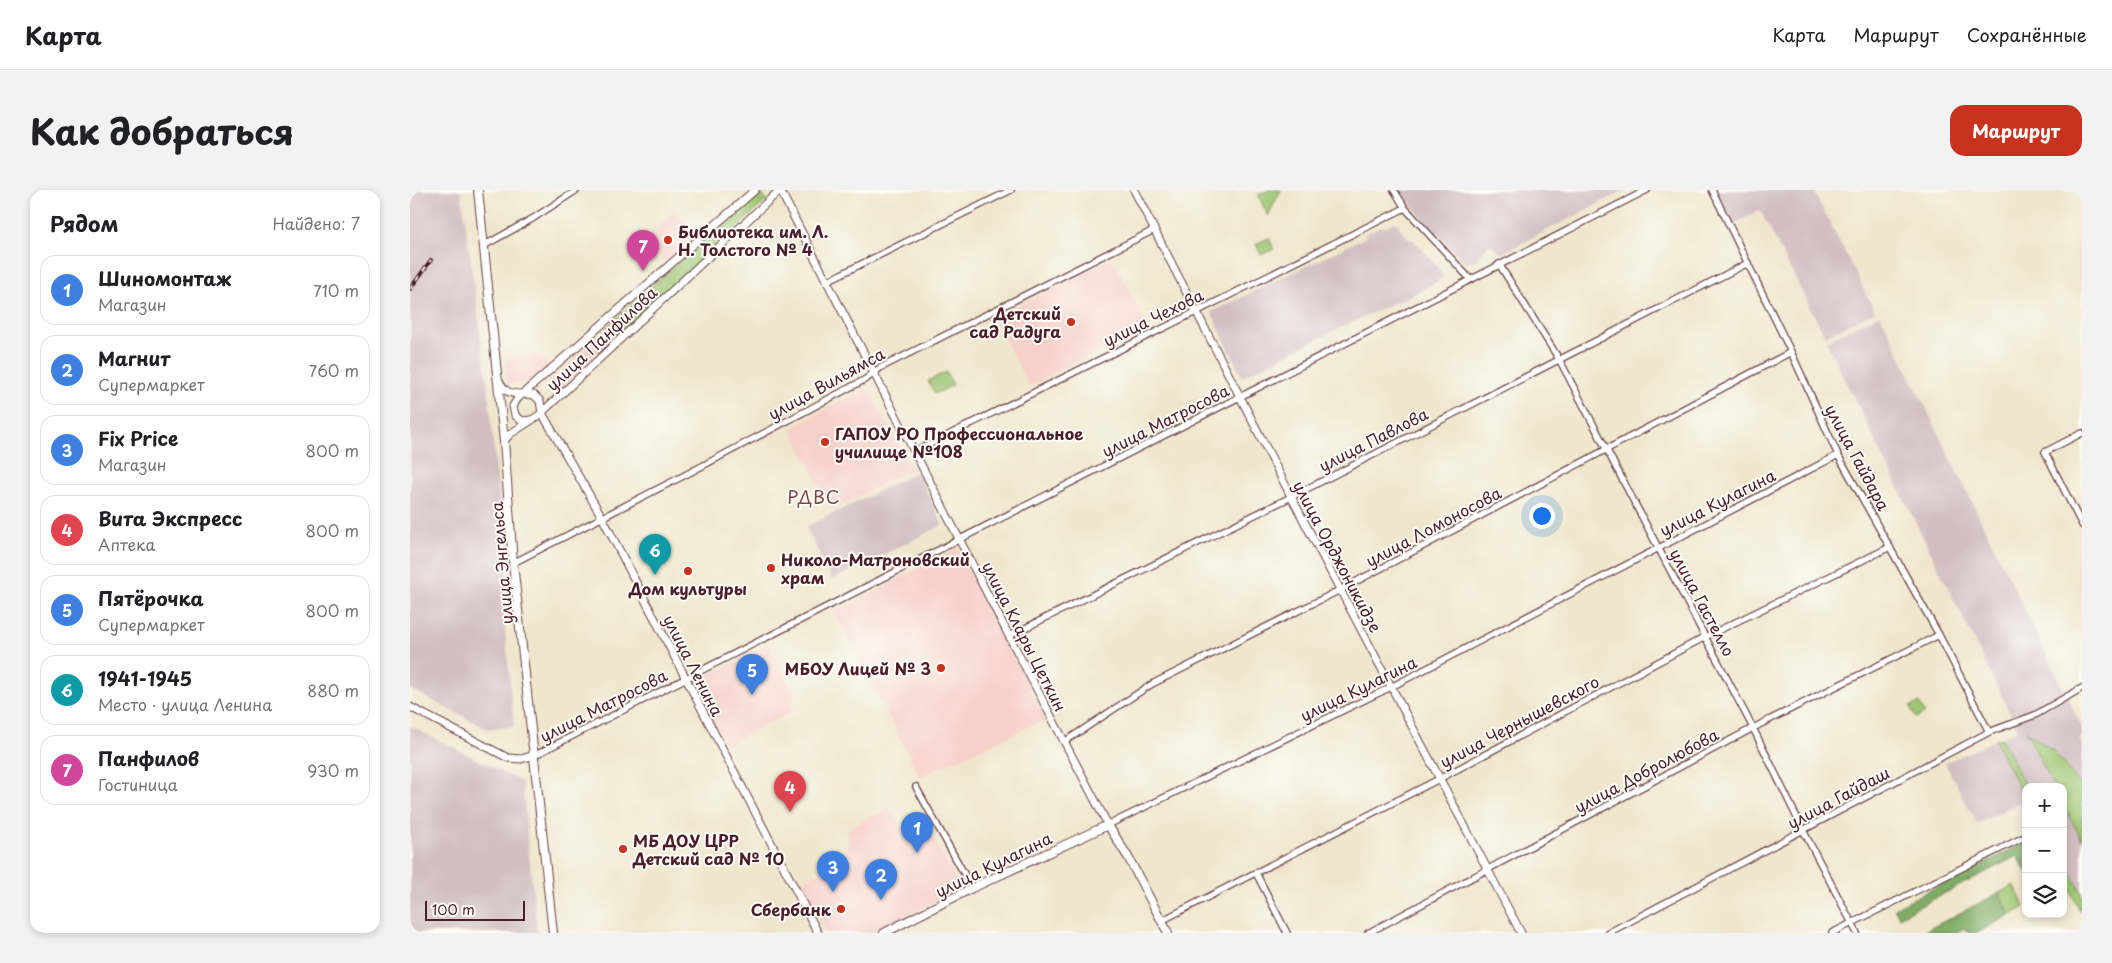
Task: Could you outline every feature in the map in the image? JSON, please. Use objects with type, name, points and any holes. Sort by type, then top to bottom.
[{"type":"main road","name":"улица Энгельса","points":[[478,190],[504,441],[513,563],[535,755],[552,933]]},
{"type":"main road","name":"улица Кулагина","points":[[884,933],[972,888],[1108,825]]},
{"type":"main road","name":"улица Клары Цеткин","points":[[1108,825],[1128,857],[1168,933]]},
{"type":"street","points":[[485,245],[532,219],[577,190]]},
{"type":"street","name":"улица Панфилова","points":[[501,413],[505,407],[520,397],[754,190]]},
{"type":"street","name":"улица Панфилова","points":[[504,441],[510,434],[542,413],[780,190]]},
{"type":"street","name":"улица Клары Цеткин","points":[[780,190],[1108,825]]},
{"type":"street","points":[[827,281],[1011,190]]},
{"type":"street","name":"улица Орджоникидзе","points":[[1134,190],[1291,497],[1521,933]]},
{"type":"street","points":[[1394,190],[1405,208],[1470,279]]},
{"type":"street","name":"улица Матросова","points":[[535,755],[959,538],[1241,398],[1256,388],[1647,190]]},
{"type":"street","name":"улица Гайдара","points":[[1712,190],[1791,352],[1838,455],[1939,635],[1989,732]]},
{"type":"street","name":"улица Чехова","points":[[914,452],[1405,208]]},
{"type":"street","name":"улица Вильямса","points":[[513,563],[698,469],[866,380],[880,368],[1154,230]]},
{"type":"street","name":"улица Павлова","points":[[1009,636],[1291,497],[1748,263]]},
{"type":"street","name":"улица Гастелло","points":[[1499,264],[1559,359],[1706,637],[1857,933]]},
{"type":"street","name":"улица Ломоносова","points":[[1064,742],[1152,684],[1340,590],[1791,352]]},
{"type":"street","name":"улица Панфилова","points":[[498,379],[507,392],[520,397]]},
{"type":"street","points":[[533,420],[522,421],[515,416],[513,406],[520,397],[534,395],[542,406],[542,413]]},
{"type":"street","name":"улица Ленина","points":[[542,413],[602,517],[818,933]]},
{"type":"street","points":[[2082,433],[2045,452],[2082,525]]},
{"type":"street","name":"улица Кулагина","points":[[1108,825],[1392,687],[1838,455]]},
{"type":"street","name":"улица Чернышевского","points":[[1161,921],[1439,779],[1706,637],[1890,547]]},
{"type":"street","name":"улица Добролюбова","points":[[1368,933],[1753,728],[1939,635]]},
{"type":"street","name":"улица Гайдаш","points":[[1608,933],[1804,832],[1989,732],[2034,715],[2082,688]]},
{"type":"street","points":[[410,706],[508,758],[521,759],[535,755]]},
{"type":"street","points":[[916,787],[972,888]]},
{"type":"street","points":[[1832,933],[2022,838]]},
{"type":"street","points":[[1256,873],[1287,933]]},
{"type":"shaded area","points":[[410,190],[461,190],[488,389],[509,597],[502,597],[503,610],[507,611],[507,616],[504,617],[514,727],[487,729],[410,689]]},
{"type":"shaded area","points":[[1396,190],[1625,190],[1501,254],[1490,244],[1478,256],[1479,259],[1465,263]]},
{"type":"shaded area","points":[[1714,190],[1813,190],[1875,311],[1825,336],[1760,210],[1732,225]]},
{"type":"shaded area","points":[[675,212],[696,235],[665,262],[645,239]]},
{"type":"shaded area","points":[[1395,222],[1410,240],[1412,239],[1433,261],[1444,277],[1422,290],[1329,333],[1242,377],[1211,312],[1366,237],[1365,234],[1381,226],[1383,228]]},
{"type":"shaded area","name":"Детский сад Радуга","points":[[1112,258],[1147,326],[1029,386],[994,318]]},
{"type":"shaded area","points":[[1880,314],[2082,727],[2082,737],[2079,739],[2082,744],[2082,786],[2052,750],[2027,732],[2052,783],[2024,783],[2001,738],[2018,729],[1826,341]]},
{"type":"shaded area","points":[[607,327],[617,337],[558,394],[548,384]]},
{"type":"shaded area","points":[[537,355],[551,367],[535,381],[507,385],[505,361]]},
{"type":"shaded area","points":[[866,386],[913,470],[908,470],[832,510],[791,429]]},
{"type":"shaded area","points":[[917,472],[943,525],[832,580],[806,527]]},
{"type":"shaded area","name":"МБОУ Лицей № 3","points":[[957,548],[1048,723],[1037,723],[920,777],[835,612]]},
{"type":"shaded area","points":[[768,645],[794,694],[791,712],[726,745],[693,682]]},
{"type":"shaded area","points":[[410,726],[522,782],[537,933],[410,933]]},
{"type":"shaded area","points":[[1995,740],[2022,794],[2022,802],[1977,824],[1945,763]]},
{"type":"shaded area","points":[[890,807],[906,840],[928,829],[961,888],[873,933],[826,933],[801,881],[847,859],[848,828]]},
{"type":"shaded area","points":[[2067,812],[2082,840],[2082,893],[2067,866]]},
{"type":"green space","points":[[758,190],[767,200],[617,337],[607,327]]},
{"type":"green space","points":[[1269,190],[1281,190],[1268,216],[1258,195]]},
{"type":"green space","points":[[1269,238],[1274,249],[1261,255],[1256,244]]},
{"type":"green space","points":[[946,372],[953,385],[935,394],[928,381]]},
{"type":"green space","points":[[1919,703],[1925,713],[1916,718],[1910,707]]},
{"type":"green space","points":[[2026,731],[2052,750],[2082,786],[2082,840],[2067,812],[2067,783],[2052,783]]},
{"type":"green space","points":[[2001,738],[2024,783],[2022,783],[2022,794],[1995,740]]},
{"type":"green space","points":[[2022,844],[2022,865],[2017,856],[1899,917],[1894,908]]},
{"type":"green space","points":[[2067,866],[2082,893],[2082,909],[2080,910],[2067,884]]},
{"type":"green space","points":[[2014,885],[2022,901],[2022,909],[2010,915],[1999,893]]},
{"type":"green space","points":[[1999,893],[2010,915],[1977,933],[1968,933],[1964,928],[1956,933],[1921,933]]},
{"type":"railway","points":[[410,289],[431,260]]},
{"type":"place","name":"Библиотека им. Л. Н. Толстого № 4","points":[[668,240]]},
{"type":"place","name":"Панфилов","points":[[643,271]]},
{"type":"place","name":"Детский сад Радуга","points":[[1071,322]]},
{"type":"place","name":"ГАПОУ РО Профессиональное училище №108","points":[[825,442]]},
{"type":"place","name":"Николо-Матроновский храм","points":[[771,568]]},
{"type":"place","name":"Дом культуры","points":[[688,571]]},
{"type":"place","name":"1941-1945","points":[[655,575]]},
{"type":"place","name":"МБОУ Лицей № 3","points":[[941,668]]},
{"type":"place","name":"Пятёрочка","points":[[752,695]]},
{"type":"place","name":"Вита Экспресс","points":[[790,812]]},
{"type":"place","name":"МБ ДОУ ЦРР Детский сад № 10","points":[[623,849]]},
{"type":"place","name":"Шиномонтаж","points":[[917,853]]},
{"type":"place","name":"Fix Price","points":[[833,892]]},
{"type":"place","name":"Магнит","points":[[881,900]]},
{"type":"place","name":"Сбербанк","points":[[841,909]]},
{"type":"district","name":"РДВС","points":[[814,496]]}]
